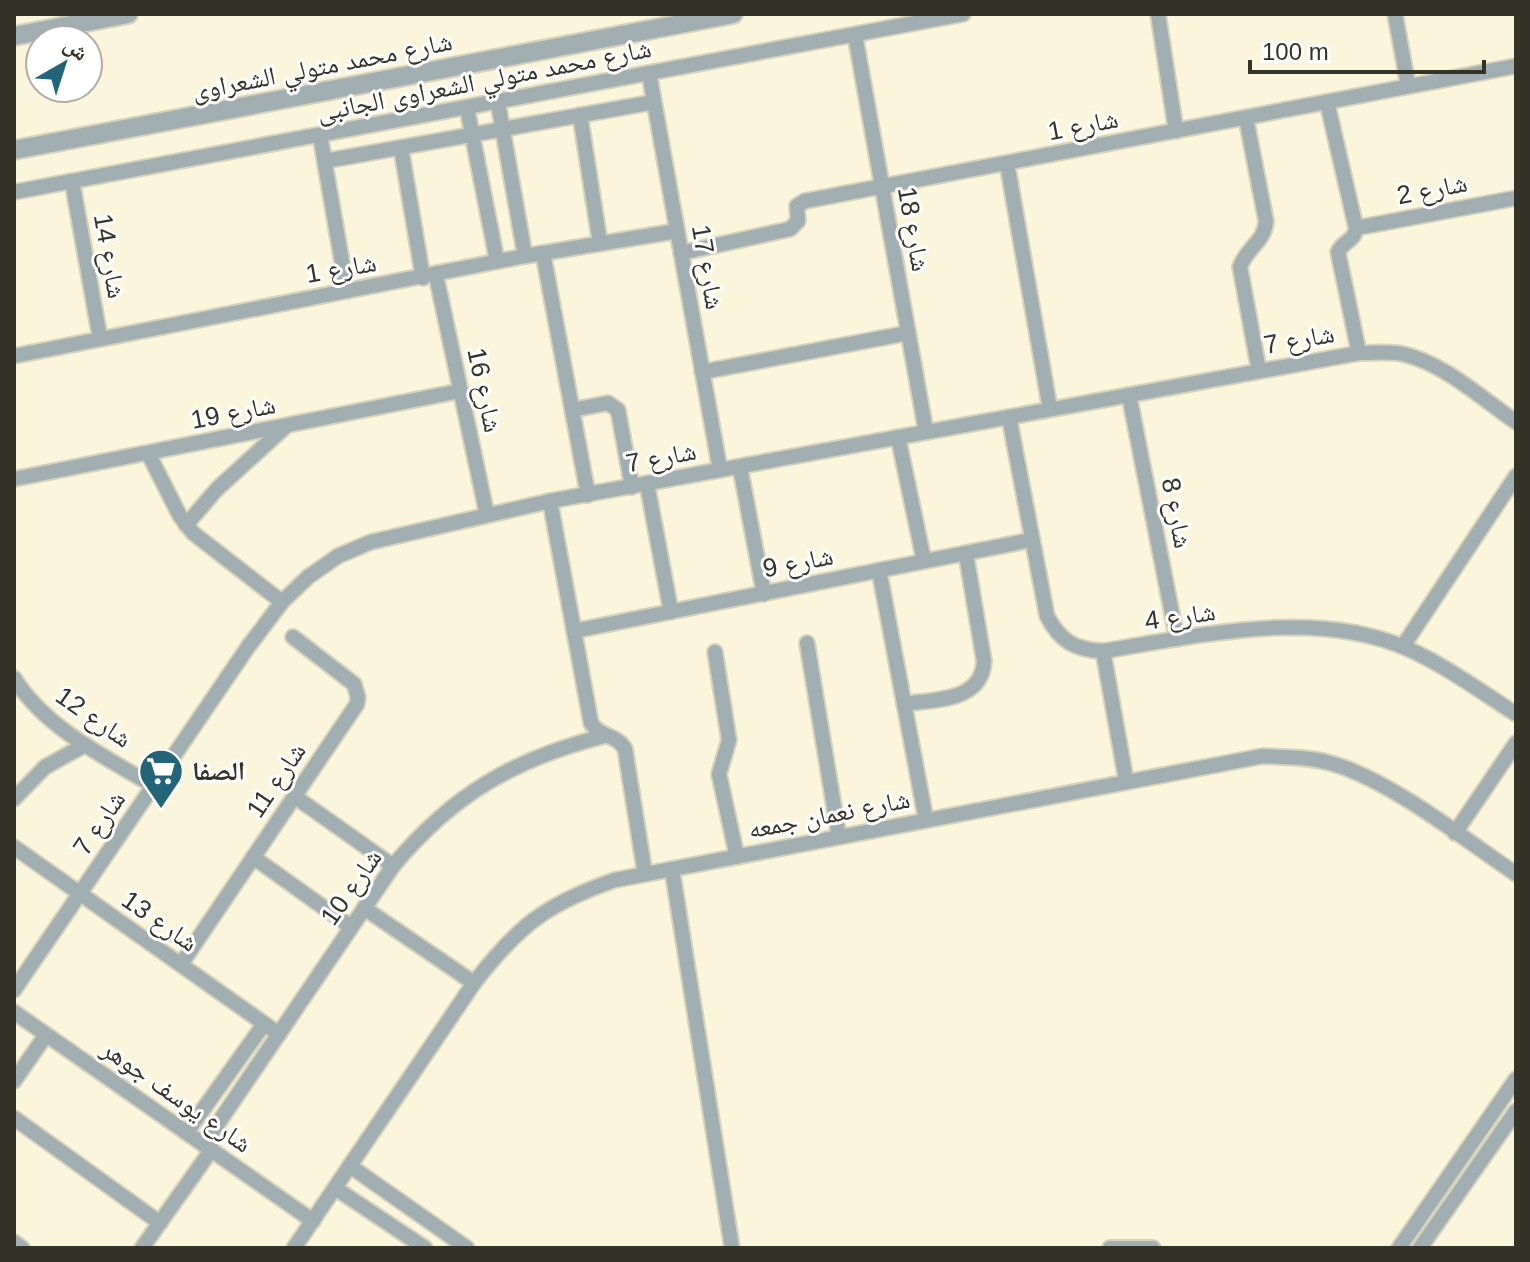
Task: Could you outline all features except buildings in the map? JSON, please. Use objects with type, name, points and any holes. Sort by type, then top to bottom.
[{"type":"street","points":[[14,36],[81,18],[128,14]]},
{"type":"street","name":"شارع محمد متولي الشعراوى","points":[[14,150],[733,14]]},
{"type":"street","name":"شارع محمد متولي الشعراوى الجانبى","points":[[14,192],[963,14]]},
{"type":"street","points":[[1158,14],[1176,131]]},
{"type":"street","points":[[1395,14],[1408,85]]},
{"type":"street","name":"شارع 18","points":[[855,35],[926,432]]},
{"type":"street","name":"شارع 1","points":[[681,253],[790,229],[798,221],[797,206],[802,202],[1516,66]]},
{"type":"street","name":"شارع 17","points":[[649,73],[720,470]]},
{"type":"street","points":[[325,161],[654,102]]},
{"type":"street","points":[[1327,102],[1356,228],[1354,236],[1338,252],[1359,353]]},
{"type":"street","points":[[498,103],[525,256]]},
{"type":"street","points":[[467,108],[497,261]]},
{"type":"street","points":[[580,115],[600,243]]},
{"type":"street","points":[[1246,118],[1266,221],[1263,236],[1247,252],[1240,267],[1259,371]]},
{"type":"street","points":[[320,135],[347,291]]},
{"type":"street","name":"شارع 16","points":[[401,148],[487,515]]},
{"type":"street","points":[[1007,163],[1050,409]]},
{"type":"street","name":"شارع 14","points":[[72,181],[100,338]]},
{"type":"street","name":"شارع 2","points":[[1356,228],[1516,198]]},
{"type":"street","name":"شارع 1","points":[[14,356],[497,261],[677,231]]},
{"type":"street","points":[[543,253],[588,495]]},
{"type":"street","points":[[702,372],[908,333]]},
{"type":"street","name":"شارع 7","points":[[14,990],[282,602],[308,577],[338,556],[371,542],[550,501],[1359,353],[1400,353],[1420,359],[1516,422]]},
{"type":"street","name":"شارع 19","points":[[14,479],[460,391]]},
{"type":"street","name":"شارع 8","points":[[1129,395],[1177,639]]},
{"type":"street","points":[[572,410],[608,403],[618,410],[671,612]]},
{"type":"street","name":"شارع 4","points":[[1009,417],[1047,616],[1055,632],[1077,647],[1103,651],[1281,627],[1345,630],[1403,646],[1449,670],[1516,714]]},
{"type":"street","points":[[186,525],[217,489],[286,426]]},
{"type":"street","points":[[898,437],[924,561]]},
{"type":"street","points":[[148,453],[186,525],[200,540],[282,602]]},
{"type":"street","points":[[740,467],[764,594]]},
{"type":"street","points":[[1403,646],[1516,476]]},
{"type":"street","points":[[550,501],[591,723],[604,736],[617,739],[625,749],[645,874]]},
{"type":"street","name":"شارع 9","points":[[574,631],[1031,540]]},
{"type":"street","points":[[904,704],[962,694],[979,682],[984,672],[966,554]]},
{"type":"street","points":[[879,570],[926,820]]},
{"type":"street","name":"شارع 11","points":[[181,964],[353,709],[358,697],[354,684],[293,637]]},
{"type":"street","points":[[807,643],[839,837]]},
{"type":"street","points":[[1103,651],[1126,780]]},
{"type":"street","points":[[715,652],[729,740],[719,774],[737,857]]},
{"type":"street","name":"شارع 12","points":[[14,679],[33,703],[85,745],[154,786]]},
{"type":"street","name":"شارع 10","points":[[142,1248],[351,927],[393,866],[428,826],[494,777],[543,754],[604,736]]},
{"type":"street","points":[[1455,833],[1516,743]]},
{"type":"street","points":[[14,799],[45,767],[85,745]]},
{"type":"street","name":"شارع نعمان جمعه","points":[[294,1248],[503,945],[536,916],[574,895],[615,880],[1263,756],[1297,757],[1330,763],[1363,774],[1516,874]]},
{"type":"street","points":[[294,796],[393,866]]},
{"type":"street","name":"شارع 13","points":[[14,847],[279,1034]]},
{"type":"street","points":[[253,857],[351,927]]},
{"type":"street","points":[[672,869],[732,1248]]},
{"type":"street","points":[[364,908],[474,983]]},
{"type":"street","name":"شارع يوسف جوهر","points":[[14,1012],[313,1221]]},
{"type":"street","points":[[187,1132],[264,1024]]},
{"type":"street","points":[[14,1081],[46,1035]]},
{"type":"street","points":[[1403,1247],[1516,1079]]},
{"type":"street","points":[[1420,1248],[1516,1111]]},
{"type":"street","points":[[14,1118],[160,1223]]},
{"type":"street","points":[[350,1166],[467,1248]]},
{"type":"street","points":[[335,1188],[425,1248]]},
{"type":"street","points":[[14,1242],[22,1248]]},
{"type":"street","points":[[1110,1248],[1153,1248]]},
{"type":"place","name":"الصفا","points":[[161,810]]}]
